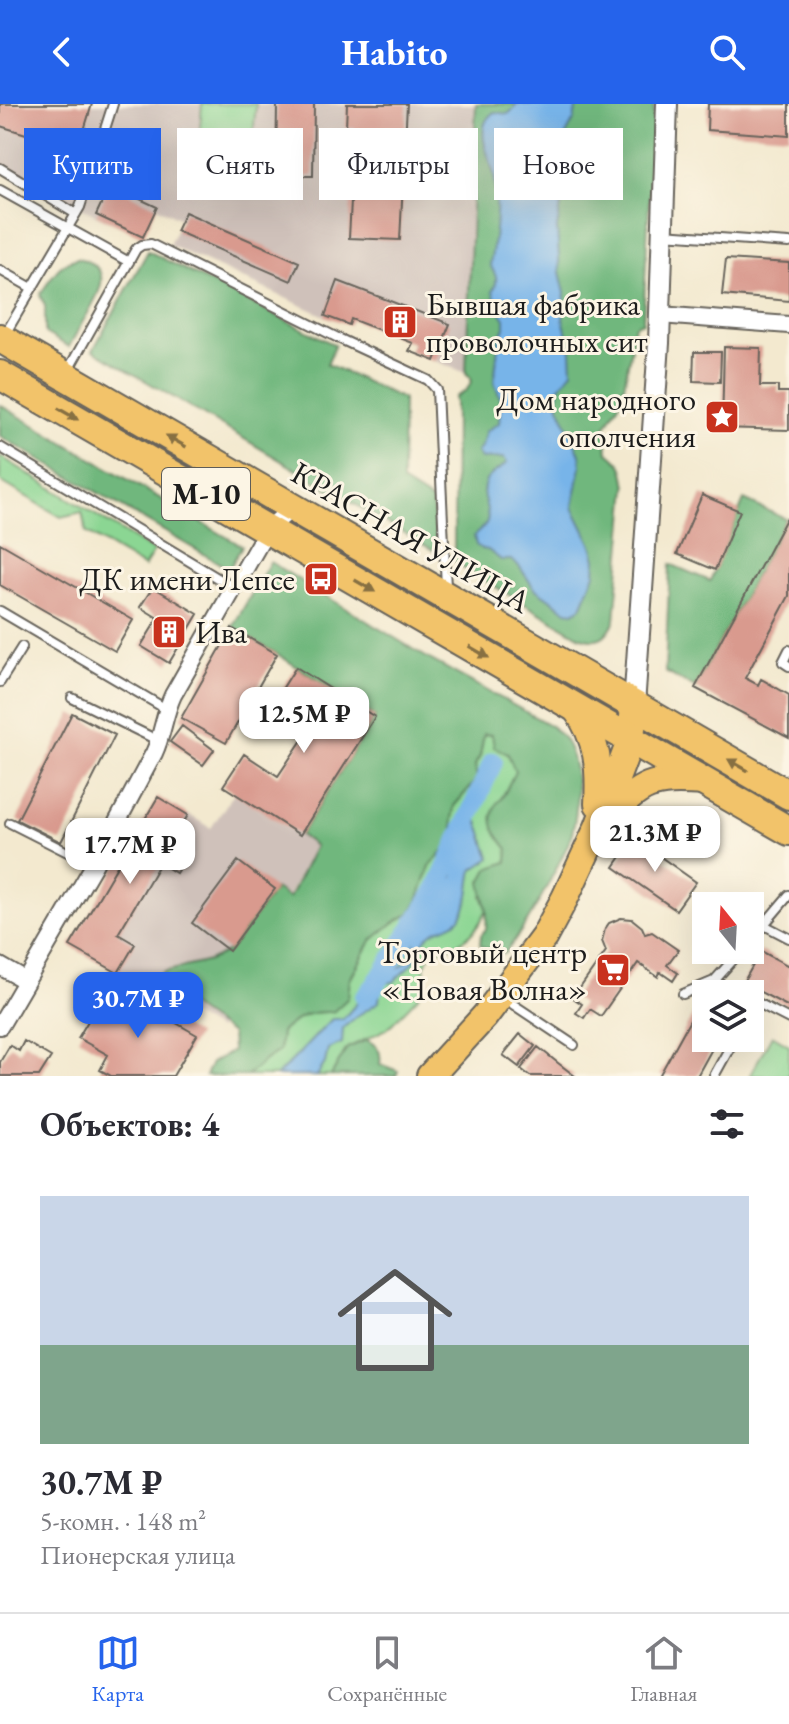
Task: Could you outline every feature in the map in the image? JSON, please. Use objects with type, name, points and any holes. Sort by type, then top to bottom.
[{"type":"highway","name":"КРАСНАЯ УЛИЦА","points":[[1,340],[789,795]]},
{"type":"highway","name":"КРАСНАЯ УЛИЦА","points":[[0,375],[789,831]]},
{"type":"main road","points":[[430,1076],[485,1016],[544,937],[598,827],[631,739],[634,706]]},
{"type":"main road","points":[[576,709],[591,734],[598,759],[598,827]]},
{"type":"main road","points":[[598,827],[641,788],[672,780],[704,782]]},
{"type":"street","points":[[634,706],[660,315],[667,104]]},
{"type":"street","points":[[660,315],[789,325]]},
{"type":"street","points":[[0,1026],[94,865],[160,742],[166,709],[267,530],[292,508]]},
{"type":"street","points":[[0,966],[26,981]]},
{"type":"lane","points":[[1,340],[80,207],[113,104]]},
{"type":"lane","points":[[0,168],[76,214]]},
{"type":"lane","points":[[0,190],[129,262]]},
{"type":"lane","points":[[663,234],[789,243]]},
{"type":"lane","points":[[64,376],[129,262],[139,247],[151,244],[433,384],[437,390],[440,438],[446,597]]},
{"type":"lane","points":[[0,270],[32,288]]},
{"type":"lane","points":[[0,447],[235,588]]},
{"type":"lane","points":[[0,611],[166,709]]},
{"type":"lane","points":[[0,682],[22,647]]},
{"type":"lane","points":[[789,650],[783,662],[789,666]]},
{"type":"lane","points":[[72,698],[160,742]]},
{"type":"lane","points":[[10,823],[94,865]]},
{"type":"lane","points":[[789,895],[764,925],[789,938]]},
{"type":"lane","points":[[715,980],[729,964]]},
{"type":"lane","points":[[683,994],[692,990]]},
{"type":"lane","points":[[501,996],[574,1045]]},
{"type":"lane","points":[[764,1009],[789,1019]]},
{"type":"lane","points":[[714,1076],[727,1052]]},
{"type":"shaded area","points":[[0,104],[476,104],[475,128],[319,128],[319,200],[472,200],[466,373],[409,351],[412,343],[352,319],[349,325],[325,316],[169,245],[181,219],[157,207],[143,237],[68,200],[161,200],[161,128],[24,128],[24,176],[0,163]]},
{"type":"shaded area","points":[[234,793],[315,845],[218,1030],[70,946],[158,797],[211,828]]},
{"type":"green space","points":[[202,104],[256,104],[254,128],[200,128]]},
{"type":"green space","points":[[476,104],[654,104],[643,322],[635,325],[622,398],[605,428],[608,452],[622,467],[627,487],[615,620],[609,631],[597,639],[579,636],[454,560],[455,397],[464,392],[471,382],[466,373],[472,200],[478,200],[478,128],[475,128]]},
{"type":"green space","points":[[148,251],[335,345],[327,364],[403,399],[402,482],[432,501],[438,553],[93,350]]},
{"type":"green space","points":[[78,258],[97,267],[101,280],[97,296],[69,347],[45,333],[45,306],[40,295],[60,267]]},
{"type":"green space","points":[[0,405],[242,546],[229,569],[0,436]]},
{"type":"green space","points":[[0,456],[154,551],[144,567],[86,532],[82,512],[61,517],[0,481]]},
{"type":"green space","points":[[744,500],[786,519],[695,688],[665,672],[670,564],[710,581]]},
{"type":"green space","points":[[270,562],[431,660],[555,729],[565,741],[573,761],[576,811],[569,842],[533,912],[505,953],[493,955],[480,945],[481,935],[486,929],[487,910],[481,882],[488,869],[507,862],[508,849],[497,835],[492,819],[496,804],[515,772],[508,754],[494,747],[492,735],[484,734],[475,765],[477,779],[454,806],[454,835],[430,866],[418,901],[409,914],[371,941],[350,978],[348,998],[333,1012],[305,1015],[281,1032],[279,1051],[247,1076],[205,1076],[211,1063],[232,1051],[231,1034],[190,1006],[150,986],[164,972],[209,961],[229,951],[275,889],[289,898],[315,846],[300,835],[375,717],[232,628]]},
{"type":"green space","points":[[484,734],[492,735],[508,754],[516,772],[496,805],[497,835],[508,849],[507,862],[488,869],[482,896],[487,909],[477,926],[459,943],[433,951],[424,966],[426,981],[418,997],[387,1029],[347,1048],[331,1076],[247,1076],[279,1051],[281,1032],[294,1022],[311,1013],[333,1012],[371,941],[409,914],[418,901],[430,866],[454,835],[454,806],[477,779],[475,765]]},
{"type":"green space","points":[[772,1035],[789,1045],[789,1076],[750,1075]]},
{"type":"green space","points":[[367,1040],[378,1049],[380,1064],[398,1071],[396,1076],[331,1076],[347,1048]]},
{"type":"water","points":[[516,104],[577,104],[570,128],[494,128],[494,176],[484,127],[494,112],[508,114]]},
{"type":"water","points":[[496,200],[562,200],[557,228],[565,293],[563,319],[571,351],[572,371],[559,388],[558,397],[580,454],[581,466],[573,507],[596,559],[595,574],[581,607],[574,612],[567,611],[534,588],[511,560],[501,560],[476,545],[474,536],[487,521],[483,492],[486,481],[507,463],[504,458],[481,459],[477,452],[486,431],[499,423],[501,400],[494,382],[499,339],[505,328],[505,319],[493,291],[496,278],[490,265]]},
{"type":"water","points":[[463,816],[477,820],[491,858],[473,870],[468,900],[460,918],[428,937],[410,967],[394,982],[385,983],[379,1002],[343,1028],[342,1043],[328,1049],[325,1063],[317,1076],[276,1076],[332,1019],[343,1019],[384,972],[399,968],[409,959],[414,947],[413,931],[441,885],[453,877],[462,843]]},
{"type":"building","points":[[0,104],[92,104],[85,128],[24,128],[24,133],[0,126]]},
{"type":"building","points":[[277,104],[314,104],[313,176],[303,176],[303,128],[277,128]]},
{"type":"building","points":[[347,104],[407,104],[406,128],[346,127]]},
{"type":"building","points":[[708,104],[789,104],[789,136],[707,130]]},
{"type":"building","points":[[103,200],[142,200],[157,207],[143,237],[96,215]]},
{"type":"building","points":[[351,200],[402,200],[400,240],[349,238]]},
{"type":"building","points":[[185,212],[299,262],[291,281],[176,231]]},
{"type":"building","points":[[726,259],[789,263],[789,301],[722,295]]},
{"type":"building","name":"Бывшая фабрика проволочных сит","points":[[338,281],[450,324],[435,361],[409,351],[413,343],[351,319],[349,325],[325,316]]},
{"type":"building","points":[[724,347],[761,348],[760,386],[778,386],[778,392],[789,392],[789,430],[722,428]]},
{"type":"building","points":[[694,352],[721,352],[720,382],[693,381]]},
{"type":"building","points":[[702,495],[740,511],[715,570],[677,554]]},
{"type":"building","points":[[786,519],[789,521],[789,596],[745,678],[758,685],[761,679],[789,695],[789,738],[695,688]]},
{"type":"building","points":[[0,543],[133,620],[115,651],[0,585]]},
{"type":"building","name":"Ива","points":[[153,587],[198,614],[169,663],[141,646],[158,618],[140,607]]},
{"type":"building","points":[[232,628],[277,654],[226,743],[181,718]]},
{"type":"building","points":[[296,667],[375,717],[300,835],[223,786],[244,754],[278,776],[302,740],[313,721],[277,697]]},
{"type":"building","points":[[72,713],[115,735],[61,842],[17,820]]},
{"type":"building","points":[[182,726],[214,750],[203,765],[170,742]]},
{"type":"building","points":[[158,797],[188,815],[169,847],[186,857],[176,873],[160,863],[118,934],[135,944],[118,973],[70,946]]},
{"type":"building","points":[[634,838],[696,882],[676,910],[614,867]]},
{"type":"building","points":[[238,861],[275,889],[229,951],[192,923]]},
{"type":"building","name":"Торговый центр «Новая Волна»","points":[[621,918],[632,919],[645,934],[652,932],[678,950],[667,965],[678,973],[673,981],[660,972],[658,977],[638,963],[601,1016],[590,1009],[584,1018],[576,1013],[582,1004],[573,998],[606,951],[602,941],[605,929],[609,923]]},
{"type":"building","points":[[764,953],[789,966],[789,1007],[764,994],[764,980],[745,980],[754,964],[764,964]]},
{"type":"building","points":[[124,993],[197,1035],[173,1076],[111,1076],[100,1070],[108,1055],[78,1038],[95,1009],[109,1017]]},
{"type":"building","points":[[692,1017],[692,1052],[710,1052],[697,1076],[659,1076]]},
{"type":"building","points":[[520,1034],[535,1046],[519,1067],[503,1055]]},
{"type":"building","points":[[24,1041],[51,1057],[39,1076],[0,1076],[0,1062],[10,1045],[19,1051]]},
{"type":"building","points":[[538,1047],[575,1076],[530,1076],[521,1069]]},
{"type":"waterway","points":[[365,997],[437,889],[493,762]]},
{"type":"place","name":"Бывшая фабрика проволочных сит","points":[[400,322]]},
{"type":"place","name":"Дом народного ополчения","points":[[722,417]]},
{"type":"place","name":"ДК имени Лепсе","points":[[321,579]]},
{"type":"place","name":"Ива","points":[[169,632]]},
{"type":"place","name":"Торговый центр «Новая Волна»","points":[[613,970]]}]
